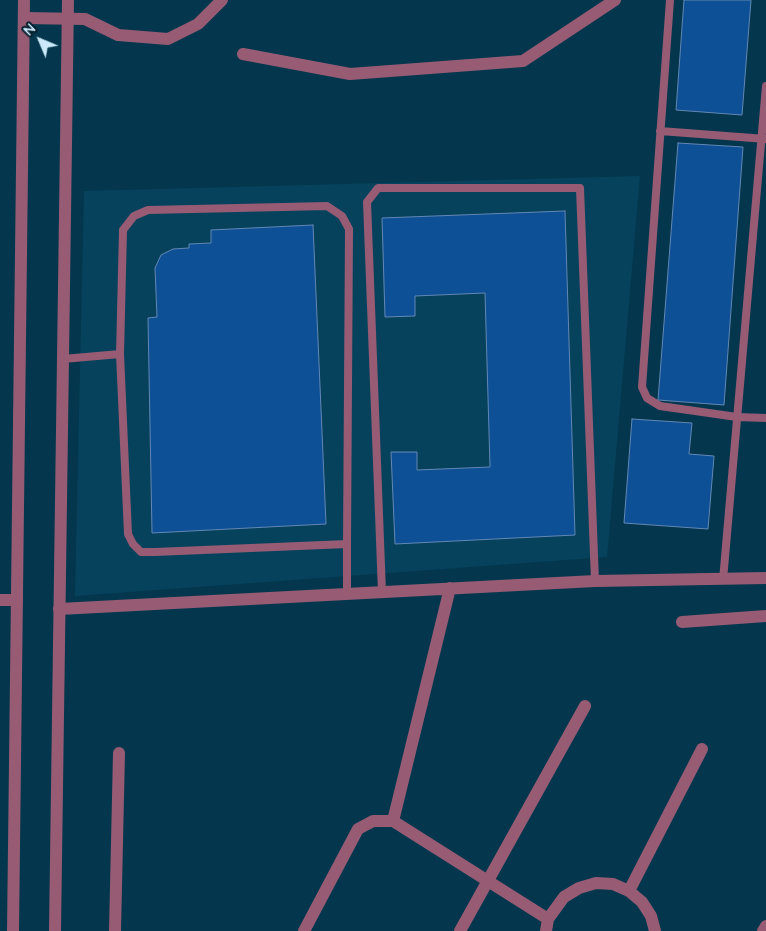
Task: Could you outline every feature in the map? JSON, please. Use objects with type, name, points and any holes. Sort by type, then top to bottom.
[{"type":"street","points":[[13,931],[24,0]]},
{"type":"street","points":[[55,931],[68,0]]},
{"type":"street","points":[[24,18],[84,19],[118,35],[168,39],[198,24],[222,0]]},
{"type":"street","points":[[243,54],[350,74],[523,61],[615,0]]},
{"type":"street","points":[[60,609],[595,581],[766,578]]},
{"type":"street","points":[[393,821],[450,588]]},
{"type":"street","points":[[0,600],[17,600]]},
{"type":"street","points":[[682,622],[766,616]]},
{"type":"street","points":[[460,931],[585,706]]},
{"type":"street","points":[[629,890],[702,749]]},
{"type":"street","points":[[115,931],[119,753]]},
{"type":"street","points":[[304,931],[358,829],[373,821],[393,821],[488,881],[547,925],[564,897],[579,888],[596,884],[613,884],[629,890],[642,902],[651,916],[655,931]]},
{"type":"street","points":[[763,931],[766,926]]},
{"type":"lane","points":[[670,0],[642,388],[647,398],[660,406],[737,417],[766,418]]},
{"type":"lane","points":[[722,580],[764,139],[766,86]]},
{"type":"lane","points":[[660,131],[764,139]]},
{"type":"lane","points":[[382,592],[367,202],[378,188],[580,188],[595,581]]},
{"type":"lane","points":[[347,544],[141,552],[133,544],[128,534],[120,354],[123,230],[134,216],[148,210],[327,206],[342,216],[349,229],[347,594]]},
{"type":"lane","points":[[63,358],[120,354]]},
{"type":"shaded area","points":[[640,176],[607,557],[75,596],[84,191]]},
{"type":"building","points":[[684,0],[751,0],[742,115],[676,110]]},
{"type":"building","points":[[678,143],[743,147],[724,405],[658,400]]},
{"type":"building","points":[[565,211],[575,535],[395,544],[391,452],[417,452],[417,470],[490,467],[485,293],[415,296],[415,316],[385,317],[382,218]]},
{"type":"building","points":[[313,225],[326,524],[152,533],[148,318],[157,317],[155,268],[161,255],[173,249],[189,248],[189,244],[211,243],[211,230]]},
{"type":"building","points":[[632,419],[692,423],[689,454],[714,456],[708,529],[624,523]]}]
